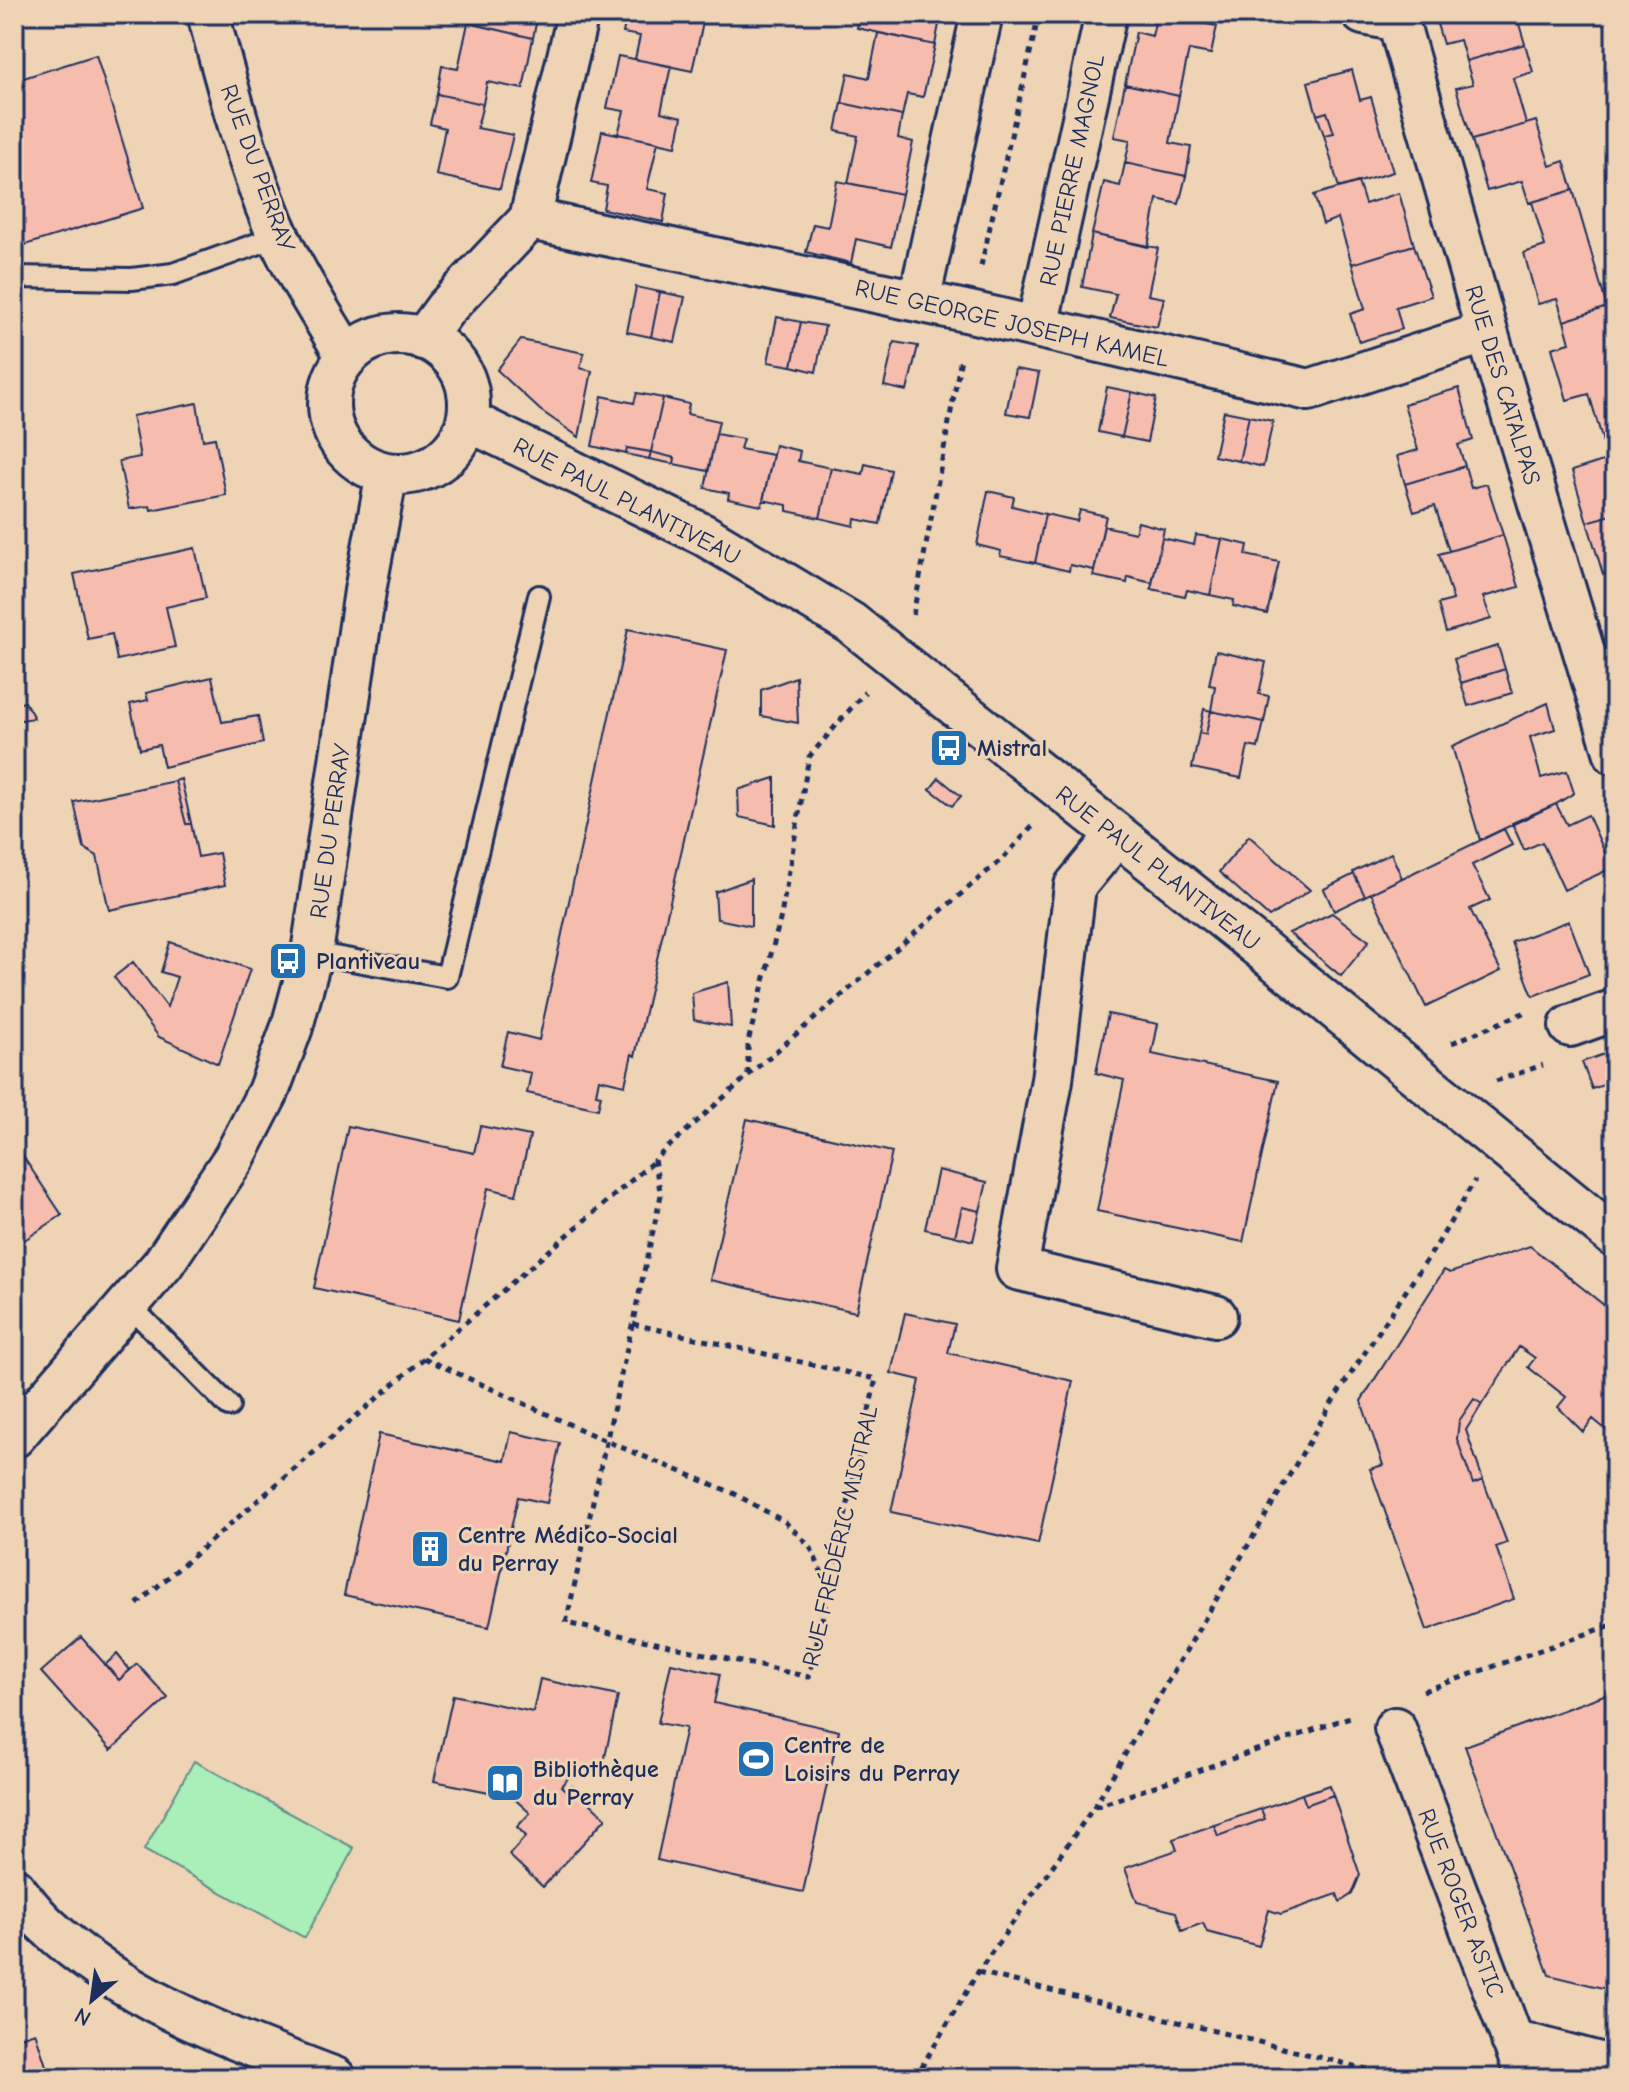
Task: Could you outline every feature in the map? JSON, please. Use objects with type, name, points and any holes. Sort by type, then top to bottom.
[{"type":"street","name":"RUE DU PERRAY","points":[[208,14],[237,121],[279,236],[300,279],[347,357]]},
{"type":"street","points":[[423,339],[445,309],[530,219],[578,14]]},
{"type":"street","points":[[919,301],[982,14]]},
{"type":"street","name":"RUE PIERRE MAGNOL","points":[[1037,327],[1106,14]]},
{"type":"street","name":"RUE DES CATALPAS","points":[[1385,16],[1487,332],[1615,754]]},
{"type":"street","name":"RUE GEORGE JOSEPH KAMEL","points":[[530,219],[919,301],[1309,390],[1487,332]]},
{"type":"street","points":[[400,334],[423,339],[440,347],[453,359],[463,375],[468,396],[467,420],[456,445],[437,462],[411,472],[387,473],[369,466],[342,444],[329,409],[335,375],[347,357],[366,342],[400,334]]},
{"type":"street","name":"RUE PAUL PLANTIVEAU","points":[[467,420],[704,535],[851,623],[1284,967],[1615,1237]]},
{"type":"street","name":"RUE DU PERRAY","points":[[14,1437],[163,1264],[234,1158],[273,1079],[292,1027],[312,953],[365,591],[387,473]]},
{"type":"street","points":[[1117,835],[1075,886],[1052,1080],[1017,1269],[1216,1316]]},
{"type":"street","points":[[1553,1032],[1615,1010]]},
{"type":"street","name":"RUE ROGER ASTIC","points":[[1395,1728],[1527,2078]]},
{"type":"street","points":[[14,1888],[45,1924],[86,1959],[130,1988],[202,2027],[335,2078]]},
{"type":"street","points":[[1512,2040],[1615,2067]]},
{"type":"lane","points":[[14,277],[132,279],[173,274],[279,236]]},
{"type":"lane","points":[[312,953],[447,977],[539,596]]},
{"type":"lane","points":[[128,1304],[229,1406]]},
{"type":"path","points":[[748,1076],[748,1042],[781,916],[809,757],[865,692]]},
{"type":"path","points":[[137,1604],[1002,859],[1063,793]]},
{"type":"path","points":[[1441,1048],[1553,1032]]},
{"type":"path","points":[[1486,1085],[1553,1032]]},
{"type":"path","name":"RUE FRÉDÉRIC MISTRAL","points":[[633,1324],[876,1379],[809,1677],[566,1623],[661,1195],[654,1160]]},
{"type":"path","points":[[915,2078],[978,1972],[1094,1807],[1336,1396],[1438,1243],[1482,1167]]},
{"type":"path","points":[[424,1358],[606,1441],[733,1493],[785,1522],[810,1546],[829,1589]]},
{"type":"path","points":[[978,1972],[1403,2078]]},
{"type":"green space","points":[[194,1761],[354,1848],[305,1938],[144,1850]]},
{"type":"building","points":[[480,14],[538,14],[533,38],[478,25]]},
{"type":"building","points":[[627,14],[705,14],[692,71],[635,59],[640,36],[623,33]]},
{"type":"building","points":[[860,14],[941,14],[935,45],[857,28]]},
{"type":"building","points":[[1157,14],[1217,26],[1211,54],[1189,50],[1179,96],[1125,84],[1136,32],[1152,36]]},
{"type":"building","points":[[1434,14],[1516,14],[1525,44],[1466,61],[1460,40],[1443,44]]},
{"type":"building","points":[[468,23],[533,38],[523,89],[487,82],[483,104],[437,94],[442,66],[458,69]]},
{"type":"building","points":[[878,33],[935,45],[923,97],[907,94],[902,116],[842,103],[848,73],[869,78]]},
{"type":"building","points":[[1525,44],[1533,72],[1513,78],[1526,124],[1472,140],[1456,88],[1473,84],[1466,61]]},
{"type":"building","points":[[96,55],[143,208],[25,245],[14,210],[14,81]]},
{"type":"building","points":[[618,56],[671,66],[661,112],[682,117],[676,146],[618,134],[624,111],[607,108]]},
{"type":"building","points":[[1352,70],[1360,100],[1371,97],[1393,172],[1339,188],[1324,135],[1334,133],[1327,112],[1317,115],[1308,82]]},
{"type":"building","points":[[1125,84],[1179,96],[1170,143],[1191,147],[1186,176],[1125,163],[1130,140],[1114,137]]},
{"type":"building","points":[[437,94],[483,104],[477,128],[513,135],[500,189],[436,175],[445,128],[430,124]]},
{"type":"building","points":[[842,103],[902,116],[898,138],[913,142],[902,194],[848,183],[858,136],[836,131]]},
{"type":"building","points":[[1327,112],[1334,133],[1324,135],[1317,115]]},
{"type":"building","points":[[1536,121],[1550,166],[1564,161],[1573,190],[1529,203],[1522,181],[1487,191],[1472,140]]},
{"type":"building","points":[[602,131],[658,142],[647,189],[668,193],[663,222],[603,209],[607,186],[591,183]]},
{"type":"building","points":[[1125,163],[1186,176],[1179,204],[1157,199],[1148,247],[1092,234],[1104,182],[1120,186]]},
{"type":"building","points":[[837,181],[902,194],[891,247],[856,239],[851,263],[806,252],[813,224],[828,227]]},
{"type":"building","points":[[1358,182],[1365,204],[1399,193],[1414,245],[1352,264],[1338,218],[1323,224],[1314,195]]},
{"type":"building","points":[[1573,190],[1607,307],[1564,321],[1557,299],[1538,304],[1524,253],[1545,246],[1532,202]]},
{"type":"building","points":[[1092,234],[1158,248],[1148,295],[1164,298],[1157,327],[1110,318],[1116,294],[1082,287]]},
{"type":"building","points":[[1414,245],[1431,296],[1396,307],[1402,329],[1359,342],[1350,314],[1365,309],[1352,264]]},
{"type":"building","points":[[636,287],[660,292],[651,337],[627,332]]},
{"type":"building","points":[[660,292],[685,297],[675,342],[651,337]]},
{"type":"building","points":[[1607,307],[1615,331],[1615,434],[1602,438],[1589,394],[1567,400],[1552,348],[1570,343],[1564,321]]},
{"type":"building","points":[[777,317],[801,322],[792,366],[768,362]]},
{"type":"building","points":[[801,322],[825,326],[816,372],[792,366]]},
{"type":"building","points":[[521,340],[584,353],[580,368],[592,371],[579,437],[540,410],[497,370]]},
{"type":"building","points":[[894,342],[918,346],[907,391],[884,386]]},
{"type":"building","points":[[1015,369],[1039,373],[1030,417],[1006,413]]},
{"type":"building","points":[[1107,387],[1132,392],[1122,437],[1098,432]]},
{"type":"building","points":[[1459,388],[1473,440],[1458,445],[1465,466],[1405,484],[1397,456],[1418,450],[1404,404]]},
{"type":"building","points":[[1132,392],[1156,398],[1147,442],[1122,437]]},
{"type":"building","points":[[637,393],[663,398],[651,452],[627,448],[626,454],[592,446],[602,396],[634,403]]},
{"type":"building","points":[[663,398],[689,404],[687,414],[719,421],[708,471],[674,464],[675,458],[651,452]]},
{"type":"building","points":[[197,403],[203,440],[215,438],[226,495],[151,510],[150,506],[129,509],[119,461],[140,457],[132,416]]},
{"type":"building","points":[[1224,411],[1249,416],[1239,461],[1214,456]]},
{"type":"building","points":[[1249,416],[1273,421],[1263,467],[1239,461]]},
{"type":"building","points":[[716,434],[743,439],[740,449],[773,455],[762,506],[728,499],[729,493],[705,488]]},
{"type":"building","points":[[1615,434],[1615,514],[1587,522],[1572,471],[1606,460],[1602,438]]},
{"type":"building","points":[[775,445],[800,451],[798,461],[831,468],[820,518],[787,511],[787,505],[763,500]]},
{"type":"building","points":[[627,448],[651,452],[649,459],[626,454]]},
{"type":"building","points":[[651,452],[675,458],[674,464],[649,459]]},
{"type":"building","points":[[865,464],[891,470],[880,524],[855,519],[854,526],[820,518],[831,468],[863,474]]},
{"type":"building","points":[[1465,466],[1471,488],[1487,484],[1503,535],[1449,551],[1435,506],[1414,512],[1405,484]]},
{"type":"building","points":[[988,491],[1014,497],[1012,506],[1045,514],[1035,563],[1000,556],[1001,551],[977,545]]},
{"type":"building","points":[[1080,510],[1106,516],[1094,570],[1070,565],[1069,571],[1035,563],[1045,514],[1077,521]]},
{"type":"building","points":[[1615,514],[1615,570],[1603,574],[1587,522]]},
{"type":"building","points":[[1138,522],[1164,529],[1152,583],[1128,577],[1127,583],[1093,576],[1104,526],[1135,533]]},
{"type":"building","points":[[1196,535],[1222,539],[1210,595],[1187,590],[1185,596],[1151,589],[1162,538],[1194,545]]},
{"type":"building","points":[[1503,535],[1519,587],[1483,597],[1491,619],[1446,632],[1438,604],[1453,600],[1439,554]]},
{"type":"building","points":[[1222,539],[1248,545],[1246,555],[1279,562],[1267,614],[1233,606],[1234,600],[1210,595]]},
{"type":"building","points":[[195,548],[206,598],[166,607],[175,647],[117,660],[112,634],[88,639],[74,574]]},
{"type":"building","points":[[628,629],[727,650],[635,1056],[632,1054],[625,1085],[599,1079],[596,1094],[601,1095],[598,1109],[527,1093],[531,1073],[500,1066],[508,1032],[539,1040]]},
{"type":"building","points":[[1498,646],[1505,669],[1461,683],[1454,659]]},
{"type":"building","points":[[1216,651],[1266,662],[1259,694],[1269,696],[1264,722],[1211,711],[1215,686],[1209,685]]},
{"type":"building","points":[[1505,669],[1512,693],[1468,706],[1461,683]]},
{"type":"building","points":[[212,677],[222,722],[258,716],[263,743],[164,767],[159,745],[140,749],[130,704],[148,700],[146,693]]},
{"type":"building","points":[[796,677],[798,723],[761,716],[761,690]]},
{"type":"building","points":[[25,702],[34,718],[14,721],[14,704]]},
{"type":"building","points":[[1548,703],[1555,729],[1530,737],[1541,778],[1567,771],[1574,793],[1480,840],[1452,746]]},
{"type":"building","points":[[1204,709],[1211,711],[1206,734],[1199,733]]},
{"type":"building","points":[[1211,711],[1264,722],[1258,748],[1248,746],[1241,778],[1192,768],[1199,733],[1206,734]]},
{"type":"building","points":[[775,778],[775,825],[739,817],[738,790]]},
{"type":"building","points":[[939,778],[961,796],[952,806],[930,789]]},
{"type":"building","points":[[181,779],[191,823],[186,824],[175,781]]},
{"type":"building","points":[[175,781],[186,824],[191,823],[198,857],[219,853],[225,885],[109,910],[97,856],[84,848],[74,802]]},
{"type":"building","points":[[1556,804],[1567,825],[1588,815],[1612,868],[1564,890],[1542,842],[1524,850],[1512,823]]},
{"type":"building","points":[[1504,829],[1512,845],[1472,865],[1490,900],[1470,909],[1501,971],[1426,1007],[1371,893]]},
{"type":"building","points":[[1249,836],[1310,890],[1269,917],[1219,872]]},
{"type":"building","points":[[1391,853],[1402,878],[1365,896],[1353,872]]},
{"type":"building","points":[[1354,874],[1365,896],[1334,911],[1324,889]]},
{"type":"building","points":[[751,879],[751,926],[717,919],[715,892]]},
{"type":"building","points":[[1332,913],[1369,941],[1341,976],[1289,933]]},
{"type":"building","points":[[1569,921],[1589,974],[1533,996],[1512,942]]},
{"type":"building","points":[[170,942],[250,969],[218,1064],[159,1037],[114,977],[133,962],[167,1007],[177,977],[161,972]]},
{"type":"building","points":[[728,982],[731,1027],[694,1020],[692,993]]},
{"type":"building","points":[[1108,1014],[1158,1024],[1152,1054],[1278,1081],[1243,1242],[1097,1211],[1124,1080],[1096,1073]]},
{"type":"building","points":[[1615,1050],[1615,1085],[1614,1081],[1592,1089],[1582,1062]]},
{"type":"building","points":[[747,1119],[892,1152],[856,1312],[710,1280]]},
{"type":"building","points":[[348,1126],[474,1153],[480,1126],[530,1136],[516,1195],[488,1188],[459,1320],[314,1288]]},
{"type":"building","points":[[14,1143],[62,1215],[14,1247]]},
{"type":"building","points":[[938,1170],[987,1182],[980,1211],[962,1207],[955,1236],[925,1229]]},
{"type":"building","points":[[962,1207],[980,1211],[973,1241],[955,1236]]},
{"type":"building","points":[[1530,1246],[1615,1314],[1615,1437],[1593,1419],[1583,1432],[1558,1407],[1566,1397],[1528,1367],[1535,1358],[1519,1347],[1482,1404],[1474,1399],[1459,1421],[1457,1439],[1473,1484],[1483,1480],[1507,1543],[1496,1547],[1514,1599],[1427,1630],[1370,1469],[1383,1465],[1361,1401],[1444,1270],[1450,1273]]},
{"type":"building","points":[[905,1313],[955,1324],[948,1353],[1073,1381],[1038,1544],[891,1512],[920,1380],[891,1373]]},
{"type":"building","points":[[1474,1399],[1482,1404],[1466,1430],[1483,1480],[1473,1484],[1457,1439],[1459,1421]]},
{"type":"building","name":"Centre Médico-Social du Perray","points":[[511,1432],[560,1443],[547,1503],[518,1497],[489,1627],[344,1595],[379,1434],[505,1461]]},
{"type":"building","points":[[81,1637],[119,1680],[137,1664],[168,1698],[111,1750],[41,1672]]},
{"type":"building","points":[[117,1654],[130,1670],[119,1680],[105,1665]]},
{"type":"building","name":"Centre de Loisirs du Perray","points":[[671,1663],[720,1674],[714,1703],[839,1731],[803,1892],[657,1860],[686,1728],[658,1723]]},
{"type":"building","name":"Bibliothèque du Perray","points":[[540,1679],[618,1696],[601,1776],[575,1770],[561,1786],[567,1792],[572,1786],[606,1818],[543,1887],[509,1855],[526,1836],[517,1827],[530,1813],[508,1793],[500,1791],[499,1794],[434,1781],[453,1695],[533,1712]]},
{"type":"building","points":[[1615,1691],[1615,1991],[1549,1975],[1465,1746]]},
{"type":"building","points":[[1330,1785],[1333,1795],[1306,1805],[1302,1794]]},
{"type":"building","points":[[1302,1794],[1306,1805],[1333,1795],[1360,1875],[1352,1894],[1340,1902],[1337,1894],[1281,1914],[1269,1910],[1259,1946],[1207,1932],[1203,1923],[1182,1931],[1176,1912],[1137,1902],[1125,1868],[1177,1850],[1173,1839],[1214,1825],[1218,1836],[1265,1819],[1261,1809]]},
{"type":"building","points":[[1261,1809],[1265,1819],[1218,1836],[1214,1825]]},
{"type":"building","points":[[35,2032],[50,2078],[14,2078],[14,2039]]},
{"type":"place","name":"Mistral","points":[[949,748]]},
{"type":"place","name":"Plantiveau","points":[[288,961]]},
{"type":"place","name":"Centre Médico-Social du Perray","points":[[430,1549]]},
{"type":"place","name":"Centre de Loisirs du Perray","points":[[756,1759]]},
{"type":"place","name":"Bibliothèque du Perray","points":[[505,1783]]}]
